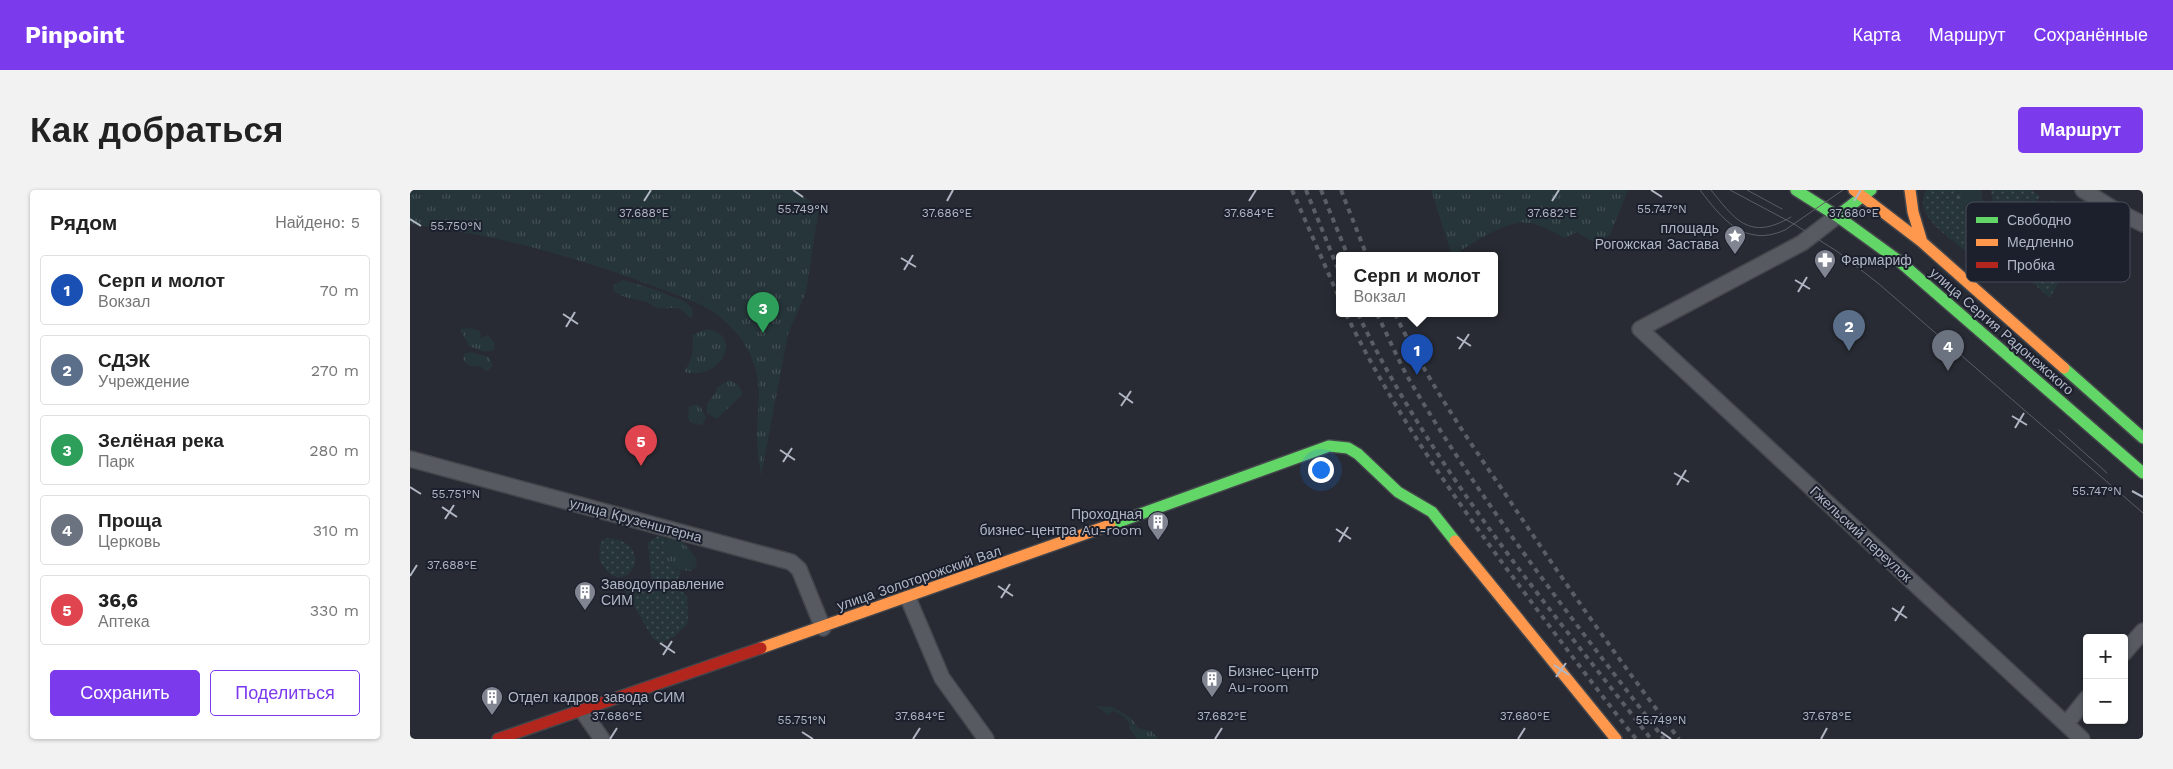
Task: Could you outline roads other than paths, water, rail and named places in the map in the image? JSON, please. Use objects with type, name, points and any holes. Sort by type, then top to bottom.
[{"type":"street","points":[[1910,190],[1913,212],[1922,242]]},
{"type":"street","points":[[2082,190],[2101,202]]},
{"type":"street","name":"улица Сергия Радонежского","points":[[1805,192],[1899,261],[2143,473]]},
{"type":"street","points":[[1837,216],[1862,192]]},
{"type":"street","name":"улица Сергия Радонежского","points":[[1862,192],[1966,281]]},
{"type":"street","name":"Гжельский переулок","points":[[1837,216],[1802,243],[1640,329],[2082,739]]},
{"type":"street","points":[[2130,218],[2143,224]]},
{"type":"street","name":"улица Сергия Радонежского","points":[[1967,282],[2143,438]]},
{"type":"street","name":"улица Золоторожский Вал","points":[[498,739],[581,709],[629,695],[823,628],[1112,526],[1329,446],[1348,448],[1358,454],[1398,492],[1432,512],[1610,737]]},
{"type":"street","name":"улица Крузенштерна","points":[[410,459],[791,562],[799,568],[823,628]]},
{"type":"street","points":[[908,598],[942,678],[986,739]]},
{"type":"street","points":[[2128,648],[2143,631]]},
{"type":"street","points":[[2066,724],[2083,703]]},
{"type":"street","points":[[581,709],[602,739]]},
{"type":"tram line","points":[[1700,190],[1717,211],[1736,228],[1746,233],[1758,235],[1771,235],[1785,230],[1843,190]]},
{"type":"tram line","points":[[1711,190],[1728,211],[1745,224],[1754,227],[1765,227],[1777,224],[1791,217]]},
{"type":"tram line","points":[[1730,190],[1794,224],[1838,252],[1879,284],[2143,513]]},
{"type":"tram line","points":[[1747,190],[1782,209]]},
{"type":"tram line","points":[[2059,430],[2107,473]]},
{"type":"railway","points":[[1292,190],[1336,291]]},
{"type":"railway","points":[[1306,190],[1336,264]]},
{"type":"railway","points":[[1321,190],[1346,252]]},
{"type":"railway","points":[[1341,190],[1365,252]]},
{"type":"railway","points":[[1348,317],[1384,386],[1450,489],[1521,588],[1636,739]]},
{"type":"railway","points":[[1360,317],[1387,371],[1455,480],[1532,586],[1651,739]]},
{"type":"railway","points":[[1378,317],[1410,381],[1469,474],[1532,564],[1664,739]]},
{"type":"railway","points":[[1396,317],[1421,363],[1479,456],[1593,622],[1679,739]]},
{"type":"place","name":"площадь Рогожская Застава","points":[[1735,255]]},
{"type":"place","name":"Фармариф","points":[[1825,279]]},
{"type":"place","name":"Зелёная река","points":[[763,333]]},
{"type":"place","name":"СДЭК","points":[[1849,351]]},
{"type":"place","name":"Проща","points":[[1948,371]]},
{"type":"place","name":"Серп и молот","points":[[1417,375]]},
{"type":"place","name":"36,6","points":[[641,466]]},
{"type":"place","name":"Проходная бизнес-центра Au-room","points":[[1158,541]]},
{"type":"place","name":"Заводоуправление СИМ","points":[[585,611]]},
{"type":"place","name":"Бизнес-центр Au-room","points":[[1212,698]]},
{"type":"place","name":"Отдел кадров завода СИМ","points":[[492,716]]}]
